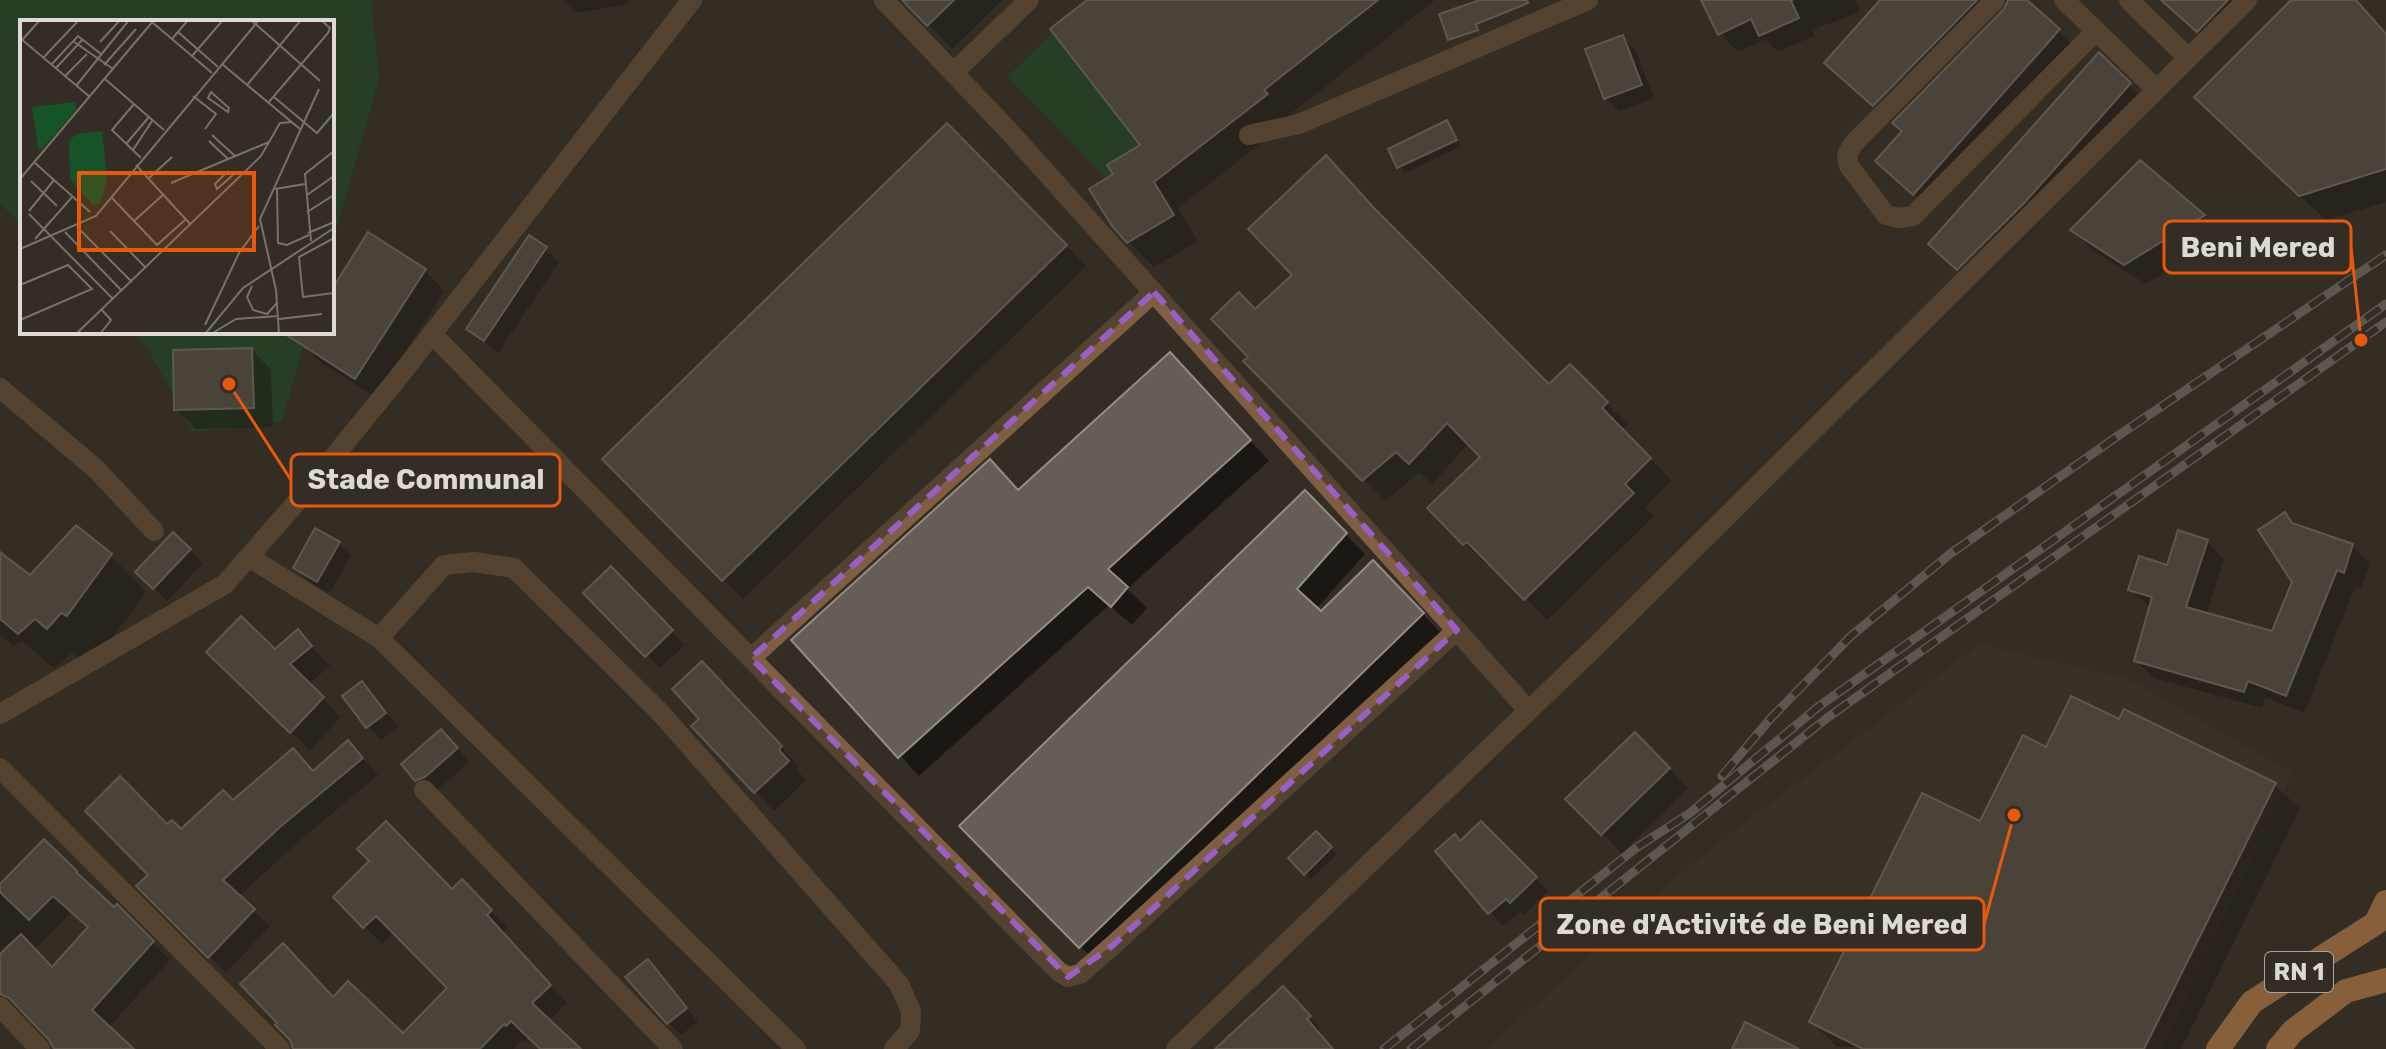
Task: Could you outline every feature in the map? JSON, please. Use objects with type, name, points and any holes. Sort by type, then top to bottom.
[{"type":"highway","name":"RN 1","points":[[2218,1049],[2252,1002],[2376,923],[2386,902]]},
{"type":"highway","points":[[2330,953],[2386,939]]},
{"type":"highway","points":[[2278,1049],[2293,1031],[2346,991],[2386,980]]},
{"type":"street","points":[[0,714],[225,584],[301,497],[432,334],[692,0]]},
{"type":"street","points":[[884,0],[1008,130],[1528,710]]},
{"type":"street","points":[[953,73],[1029,0]]},
{"type":"street","points":[[1249,135],[1299,124],[1588,0]]},
{"type":"street","points":[[1995,0],[1853,144],[1847,155],[1849,166],[1886,215],[1899,218],[1913,216],[2096,31]]},
{"type":"street","points":[[2064,0],[2155,88]]},
{"type":"street","points":[[2129,0],[2187,57]]},
{"type":"street","points":[[1176,1049],[1528,710],[2247,0]]},
{"type":"street","points":[[751,658],[1154,292]]},
{"type":"street","points":[[432,334],[1059,972],[1068,977],[1080,974],[1112,946],[1457,630]]},
{"type":"street","points":[[0,388],[96,469],[154,531]]},
{"type":"street","points":[[249,557],[379,638],[796,1049]]},
{"type":"street","points":[[379,638],[444,565],[474,562],[514,568],[658,710],[899,984],[911,1011],[910,1031],[894,1049]]},
{"type":"street","points":[[0,768],[280,1049]]},
{"type":"street","points":[[424,790],[673,1049]]},
{"type":"street","points":[[0,1007],[40,1049]]},
{"type":"highlighted area","points":[[1154,292],[1457,630],[1112,946],[1068,977],[751,658]]},
{"type":"shaded area","points":[[1980,644],[2127,679],[2292,773],[2162,1049],[1487,1049],[1699,858]]},
{"type":"green space","points":[[0,0],[371,0],[379,79],[334,237],[334,20],[20,20],[20,223],[0,204]]},
{"type":"green space","points":[[1086,0],[1145,0],[1232,88],[1123,195],[1007,77]]},
{"type":"green space","points":[[133,334],[306,334],[282,421],[193,432],[147,347]]},
{"type":"building","points":[[902,0],[954,0],[927,26]]},
{"type":"building","points":[[1087,0],[1378,0],[1264,90],[1268,94],[1154,182],[1174,215],[1127,243],[1112,226],[1089,189],[1113,174],[1107,165],[1140,145],[1050,29]]},
{"type":"building","points":[[1480,0],[1527,0],[1528,3],[1476,24],[1478,30],[1448,40],[1439,14]]},
{"type":"building","points":[[1701,0],[1793,0],[1799,18],[1759,36],[1751,19],[1718,35]]},
{"type":"building","points":[[1880,0],[1977,0],[1873,106],[1824,63]]},
{"type":"building","points":[[2008,0],[2027,0],[2060,29],[1913,195],[1875,161],[1902,131],[1892,123],[2004,9]]},
{"type":"building","points":[[2161,0],[2228,0],[2197,32]]},
{"type":"building","points":[[2291,0],[2356,0],[2386,34],[2386,169],[2299,196],[2194,97]]},
{"type":"building","points":[[1623,35],[1642,85],[1604,99],[1585,49]]},
{"type":"building","points":[[2099,52],[2131,83],[2025,202],[1957,270],[1928,244]]},
{"type":"building","points":[[1447,120],[1457,140],[1397,168],[1388,149]]},
{"type":"building","points":[[947,123],[1067,245],[722,581],[602,459]]},
{"type":"building","points":[[1326,155],[1373,207],[1549,384],[1570,364],[1608,402],[1602,408],[1651,458],[1625,484],[1634,493],[1524,600],[1467,542],[1463,545],[1427,508],[1480,457],[1447,423],[1409,464],[1396,452],[1362,481],[1243,361],[1248,357],[1211,319],[1239,292],[1255,309],[1292,275],[1248,229]]},
{"type":"building","points":[[2140,160],[2205,215],[2124,265],[2070,230]]},
{"type":"building","points":[[368,232],[426,269],[355,379],[285,334],[334,334],[334,286]]},
{"type":"building","points":[[529,235],[547,247],[484,341],[466,329]]},
{"type":"building","points":[[252,348],[254,408],[174,410],[173,350]]},
{"type":"building","points":[[1170,352],[1251,440],[1108,569],[1128,587],[1111,607],[1088,587],[898,758],[791,640],[990,459],[1018,490]]},
{"type":"building","points":[[1305,490],[1347,533],[1297,589],[1321,611],[1373,560],[1424,613],[1079,948],[959,826]]},
{"type":"building","points":[[2285,512],[2292,523],[2353,544],[2344,573],[2337,570],[2286,696],[2248,681],[2244,692],[2134,661],[2152,597],[2128,590],[2139,556],[2167,565],[2178,530],[2208,540],[2186,607],[2272,631],[2292,582],[2258,530]]},
{"type":"building","points":[[76,525],[112,554],[67,616],[61,613],[47,629],[35,619],[18,634],[0,619],[0,552],[30,575]]},
{"type":"building","points":[[315,528],[340,542],[317,582],[293,568]]},
{"type":"building","points":[[173,532],[191,549],[153,589],[135,572]]},
{"type":"building","points":[[611,566],[673,630],[645,657],[583,593]]},
{"type":"building","points":[[241,616],[275,649],[298,629],[312,646],[290,664],[324,697],[290,733],[206,652]]},
{"type":"building","points":[[702,661],[782,746],[779,750],[789,761],[754,793],[691,726],[699,719],[672,689]]},
{"type":"building","points":[[362,681],[386,713],[366,728],[342,696]]},
{"type":"building","points":[[2071,696],[2119,719],[2124,709],[2276,783],[2144,1049],[1863,1049],[1809,1022],[1922,793],[1980,821],[2023,735],[2046,747]]},
{"type":"building","points":[[441,729],[458,748],[425,777],[415,781],[401,764]]},
{"type":"building","points":[[1635,732],[1670,768],[1601,835],[1565,799]]},
{"type":"building","points":[[348,740],[363,758],[280,827],[223,880],[255,909],[208,958],[136,886],[148,875],[85,811],[120,776],[167,824],[172,820],[181,829],[223,790],[233,800],[293,748],[313,771]]},
{"type":"building","points":[[386,821],[452,889],[462,879],[492,910],[487,915],[551,985],[532,1003],[581,1049],[540,1049],[511,1021],[506,1026],[504,1024],[480,1049],[293,1049],[290,1040],[275,1025],[277,1023],[240,984],[283,943],[333,997],[348,981],[403,1033],[447,988],[376,916],[363,928],[333,897],[369,861],[357,849]]},
{"type":"building","points":[[1481,821],[1537,877],[1510,903],[1506,899],[1488,914],[1435,851],[1455,834],[1460,841]]},
{"type":"building","points":[[1316,831],[1332,847],[1304,875],[1288,858]]},
{"type":"building","points":[[44,839],[76,872],[114,907],[117,904],[154,941],[92,1010],[134,1049],[54,1049],[9,998],[0,994],[0,954],[21,934],[52,967],[88,927],[53,896],[29,920],[0,892],[0,884]]},
{"type":"building","points":[[648,959],[687,1008],[667,1024],[625,977]]},
{"type":"building","points":[[1283,986],[1311,1016],[1307,1019],[1333,1049],[1215,1049]]},
{"type":"building","points":[[1745,1022],[1799,1049],[1732,1049]]},
{"type":"railway","points":[[1722,776],[1771,718],[1851,636],[1950,554],[2119,435],[2386,255]]},
{"type":"railway","points":[[1384,1049],[1636,848],[1690,813],[1818,707],[2386,304]]},
{"type":"railway","points":[[1411,1049],[1827,718],[2386,322]]},
{"type":"place","name":"Beni Mered","points":[[2361,340]]},
{"type":"place","name":"Stade Communal","points":[[229,384]]},
{"type":"place","name":"Zone d'Activité de Beni Mered","points":[[2014,815]]}]
